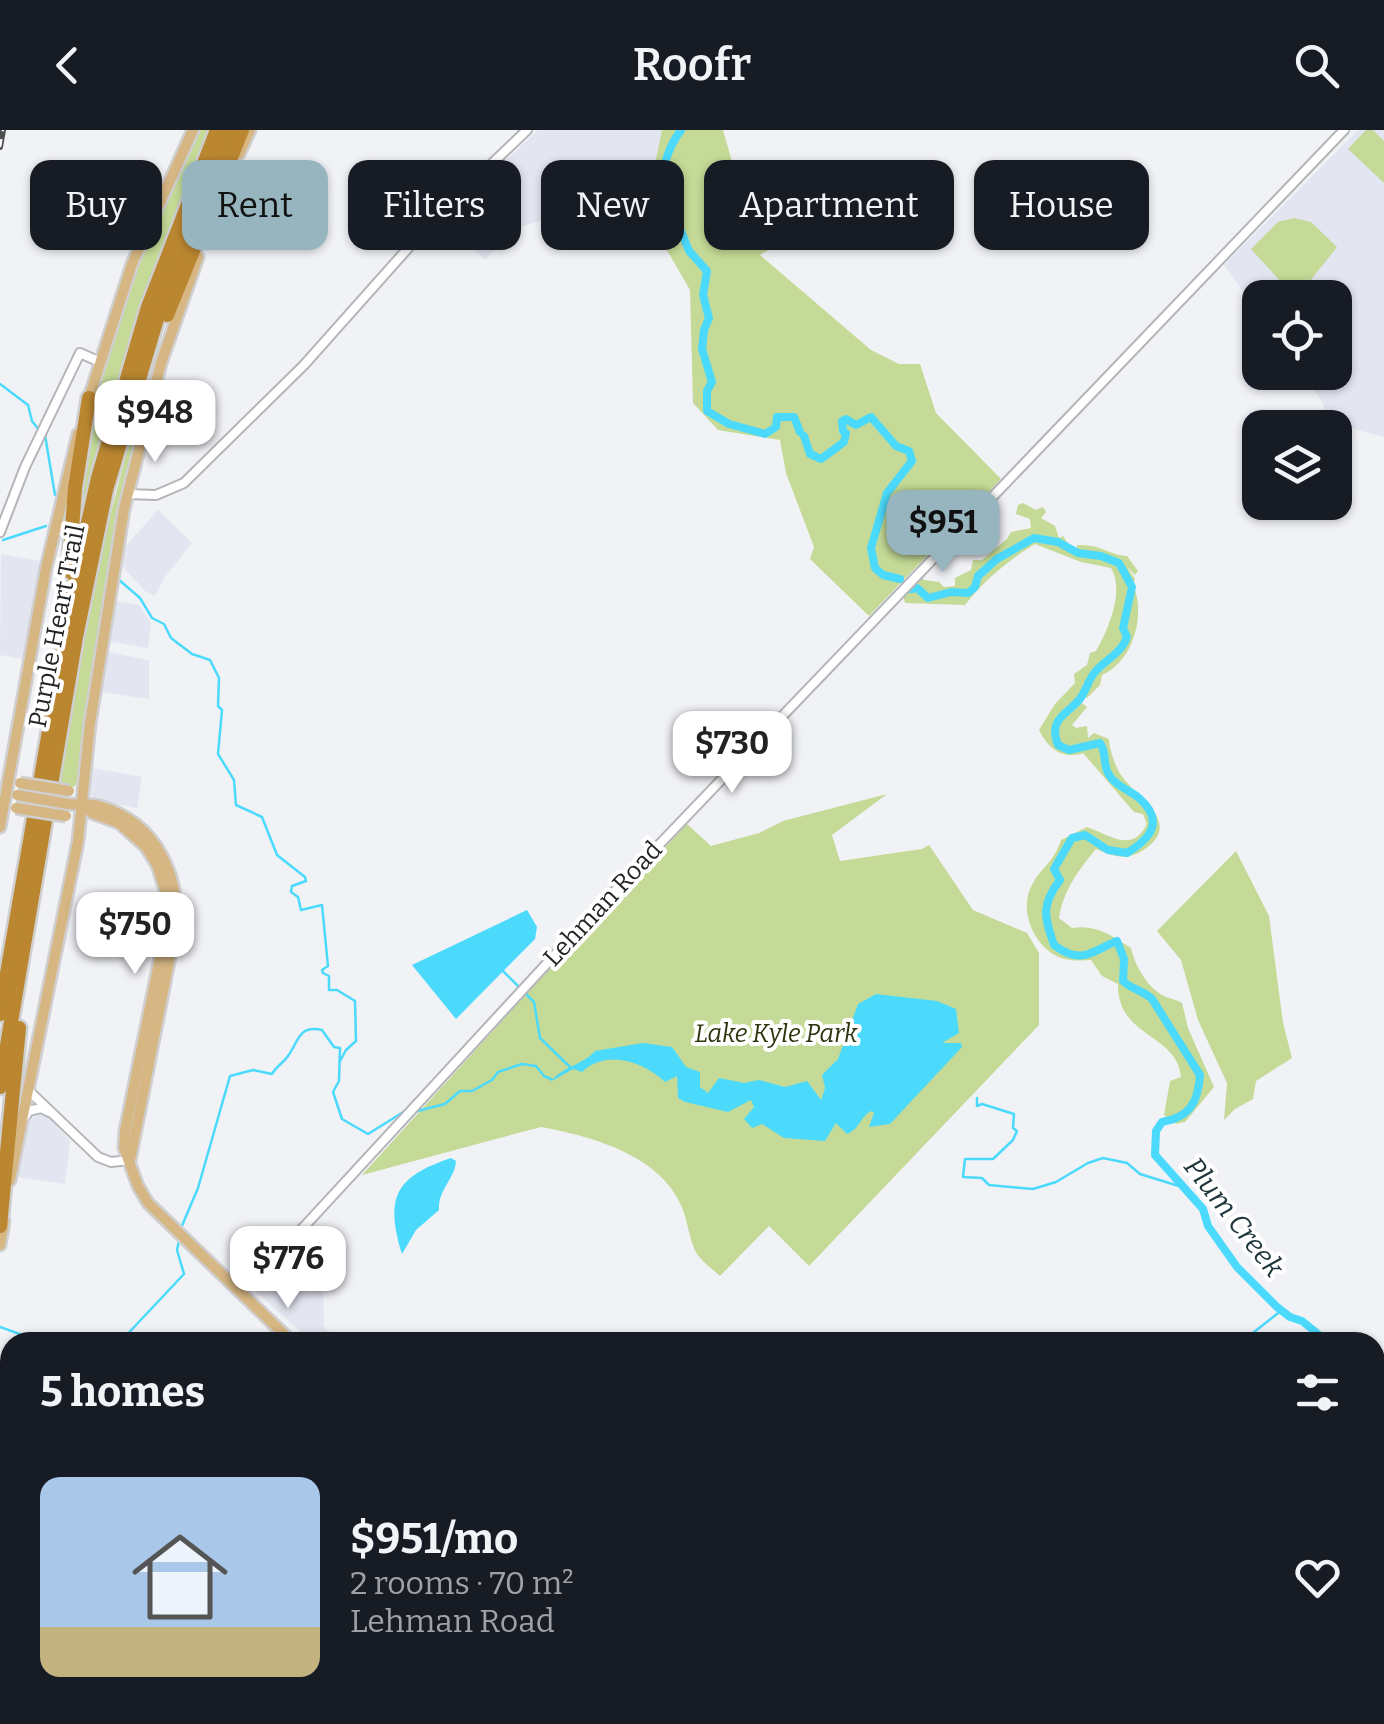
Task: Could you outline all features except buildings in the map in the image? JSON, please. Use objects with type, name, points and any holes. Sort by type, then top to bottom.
[{"type":"highway","name":"Purple Heart Trail","points":[[0,1087],[68,617],[98,478],[134,352],[173,239],[217,130]]},
{"type":"highway","name":"Purple Heart Trail","points":[[0,1014],[17,949],[106,490],[162,302],[229,130]]},
{"type":"highway","points":[[106,490],[117,470],[169,309],[246,130]]},
{"type":"highway","points":[[68,617],[75,488],[90,398]]},
{"type":"highway","points":[[0,990],[17,949]]},
{"type":"highway","points":[[0,1226],[22,1000],[17,949]]},
{"type":"main road","points":[[1,821],[11,791],[11,770],[47,566],[70,459],[132,264],[193,130]]},
{"type":"main road","points":[[0,1245],[26,1088],[80,828],[101,646],[127,494],[175,320],[246,130]]},
{"type":"main road","points":[[11,791],[70,791],[85,784]]},
{"type":"main road","points":[[11,791],[83,806],[119,824],[146,847],[164,884],[167,918],[153,1012],[124,1148],[148,1203],[282,1332]]},
{"type":"main road","points":[[1,821],[16,808],[66,816],[80,828]]},
{"type":"street","points":[[127,494],[156,494],[184,483],[304,365],[434,219],[527,130]]},
{"type":"street","name":"Lehman Road","points":[[240,1292],[586,921],[1344,130]]},
{"type":"street","points":[[0,532],[25,468],[80,353],[100,362]]},
{"type":"street","points":[[26,1088],[98,1157],[111,1162],[130,1160]]},
{"type":"street","points":[[20,1122],[29,1111],[42,1108],[53,1114]]},
{"type":"shaded area","points":[[538,130],[662,130],[656,160],[541,160],[541,220],[521,227],[521,160],[506,160]]},
{"type":"shaded area","points":[[1358,130],[1384,130],[1384,437],[1352,428],[1352,410],[1324,410],[1313,390],[1352,390],[1352,280],[1242,280],[1242,290],[1224,265]]},
{"type":"shaded area","points":[[474,250],[494,250],[485,260]]},
{"type":"shaded area","points":[[158,510],[192,543],[155,596],[145,591],[122,566],[125,547]]},
{"type":"shaded area","points":[[1,554],[40,561],[23,659],[0,655]]},
{"type":"shaded area","points":[[115,601],[139,605],[151,623],[148,648],[108,641]]},
{"type":"shaded area","points":[[108,652],[149,660],[149,699],[102,692]]},
{"type":"shaded area","points":[[92,768],[142,777],[137,808],[96,800],[91,794]]},
{"type":"shaded area","points":[[40,1115],[50,1118],[70,1141],[65,1184],[18,1177],[25,1124]]},
{"type":"shaded area","points":[[306,1231],[322,1246],[324,1327],[329,1332],[301,1332],[252,1288]]},
{"type":"green space","points":[[197,130],[211,130],[199,160],[184,160]]},
{"type":"green space","points":[[662,130],[723,130],[731,160],[704,160],[704,250],[768,250],[760,255],[871,350],[899,364],[920,364],[936,413],[1001,479],[869,616],[810,559],[814,547],[786,473],[780,440],[718,430],[693,403],[690,290],[667,250],[684,250],[684,160],[656,160]]},
{"type":"green space","points":[[1366,130],[1373,130],[1384,141],[1384,183],[1348,149]]},
{"type":"green space","points":[[182,164],[182,202],[134,335],[102,440],[76,547],[84,446],[95,393],[145,250],[162,250],[164,204]]},
{"type":"green space","points":[[1294,218],[1311,222],[1337,247],[1311,280],[1279,280],[1251,249],[1278,222]]},
{"type":"green space","points":[[155,361],[125,481],[80,778],[74,787],[57,786],[96,570]]},
{"type":"green space","points":[[1023,503],[1036,510],[1043,507],[1046,512],[1041,518],[1055,526],[1059,538],[1063,536],[1071,548],[1092,546],[1127,556],[1138,571],[1135,575],[1127,567],[1135,579],[1138,609],[1129,648],[1102,675],[1100,685],[1087,698],[1082,695],[1079,701],[1087,707],[1072,725],[1087,726],[1088,738],[1094,733],[1109,739],[1119,771],[1154,811],[1159,831],[1154,841],[1130,856],[1096,849],[1073,881],[1059,918],[1072,928],[1103,932],[1131,948],[1148,983],[1159,993],[1182,1003],[1188,1028],[1214,1087],[1185,1122],[1176,1124],[1164,1115],[1170,1081],[1181,1077],[1169,1051],[1127,1015],[1120,1002],[1118,984],[1102,976],[1091,960],[1053,954],[1039,941],[1027,914],[1032,885],[1061,840],[1087,827],[1127,840],[1135,838],[1147,824],[1143,814],[1134,812],[1083,753],[1069,755],[1056,751],[1039,730],[1055,704],[1075,683],[1074,674],[1087,665],[1090,653],[1096,651],[1105,632],[1116,599],[1111,568],[1081,562],[1035,544],[997,571],[965,605],[905,603],[902,591],[917,576],[944,587],[955,586],[955,578],[971,570],[973,560],[982,560],[1011,532],[1031,528],[1030,519],[1016,514],[1018,505]]},
{"type":"green space","name":"Lake Kyle Park","points":[[887,794],[832,835],[840,861],[929,845],[973,910],[1027,933],[1039,953],[1039,1025],[809,1266],[769,1226],[720,1276],[696,1252],[680,1203],[655,1172],[600,1142],[541,1127],[362,1175],[687,824],[711,846],[759,833],[783,821]]},
{"type":"green space","points":[[1236,851],[1269,916],[1283,1023],[1292,1058],[1256,1081],[1253,1099],[1224,1120],[1227,1083],[1198,1020],[1181,960],[1157,931]]},
{"type":"water","points":[[527,910],[537,927],[535,939],[456,1019],[412,965]]},
{"type":"water","points":[[876,994],[937,1001],[956,1009],[959,1033],[942,1043],[961,1043],[962,1047],[890,1124],[869,1127],[874,1113],[871,1111],[847,1134],[836,1123],[825,1141],[784,1138],[762,1124],[752,1128],[744,1119],[754,1107],[751,1100],[728,1112],[685,1102],[678,1098],[677,1076],[665,1082],[646,1068],[624,1061],[602,1061],[582,1072],[573,1069],[550,1082],[595,1051],[643,1043],[672,1047],[686,1067],[700,1072],[700,1087],[708,1093],[719,1078],[744,1083],[759,1080],[785,1087],[807,1081],[821,1100],[825,1088],[822,1075],[838,1059],[858,1004]]},
{"type":"water","points":[[451,1158],[456,1161],[455,1167],[441,1196],[439,1210],[416,1230],[402,1254],[395,1218],[399,1192],[417,1173]]},
{"type":"waterway","name":"Plum Creek","points":[[681,130],[667,156],[661,187],[675,219],[672,229],[681,231],[689,251],[707,271],[703,295],[709,318],[702,349],[712,382],[707,391],[707,411],[729,424],[765,434],[776,427],[777,417],[794,417],[800,432]]},
{"type":"waterway","points":[[0,384],[28,405],[39,430]]},
{"type":"waterway","name":"Plum Creek","points":[[804,436],[810,454],[821,459],[844,442],[842,421],[846,419],[856,425],[871,417],[896,446],[909,451],[912,461],[887,493],[871,548],[875,568],[883,575],[900,579]]},
{"type":"waterway","points":[[45,435],[55,495]]},
{"type":"waterway","points":[[3,540],[46,526]]},
{"type":"waterway","name":"Plum Creek","points":[[911,589],[917,588],[928,598],[951,592],[968,593],[978,576],[997,559],[1034,538],[1119,563],[1132,587],[1123,628],[1127,637],[1095,672],[1079,700],[1060,718],[1055,736],[1058,745],[1069,750],[1100,743],[1108,773],[1147,806],[1152,828],[1127,853],[1108,850],[1085,835],[1072,838],[1054,869],[1060,880],[1047,904],[1048,926],[1054,945],[1072,955],[1087,955],[1117,941],[1124,959],[1123,981],[1152,999],[1200,1075],[1191,1107],[1162,1122],[1156,1131],[1155,1155],[1203,1209],[1208,1226],[1237,1267],[1277,1307],[1316,1332]]},
{"type":"waterway","points":[[118,579],[140,598],[152,618],[164,624],[171,638],[192,654],[210,660],[219,678],[218,706],[222,710],[218,754],[234,780],[236,805],[262,817],[277,855],[305,877],[306,881],[292,886],[291,892],[298,897],[301,910],[322,905],[328,966],[322,970],[329,976],[329,990],[337,990],[355,1001],[356,1041],[340,1061]]},
{"type":"waterway","points":[[503,971],[518,986]]},
{"type":"waterway","points":[[525,993],[534,1002],[540,1038],[571,1068]]},
{"type":"waterway","points":[[181,1228],[198,1188],[230,1076],[253,1070],[272,1074],[304,1032],[322,1030],[334,1047],[340,1048],[339,1081],[333,1092],[342,1119],[368,1134],[405,1111]]},
{"type":"waterway","points":[[414,1112],[445,1104],[460,1091],[472,1091],[498,1072],[522,1064],[536,1066],[551,1079]]},
{"type":"waterway","points":[[977,1098],[977,1106],[982,1104],[1014,1114],[1013,1128],[1017,1131],[993,1159],[965,1159],[963,1177],[982,1178],[989,1185],[1033,1189],[1103,1158],[1127,1163],[1140,1174],[1182,1187]]},
{"type":"waterway","points":[[129,1332],[184,1274],[177,1250],[179,1241]]},
{"type":"waterway","points":[[1254,1332],[1282,1310]]},
{"type":"waterway","points":[[0,1327],[14,1332]]},
{"type":"railway","points":[[0,147],[3,130]]}]
